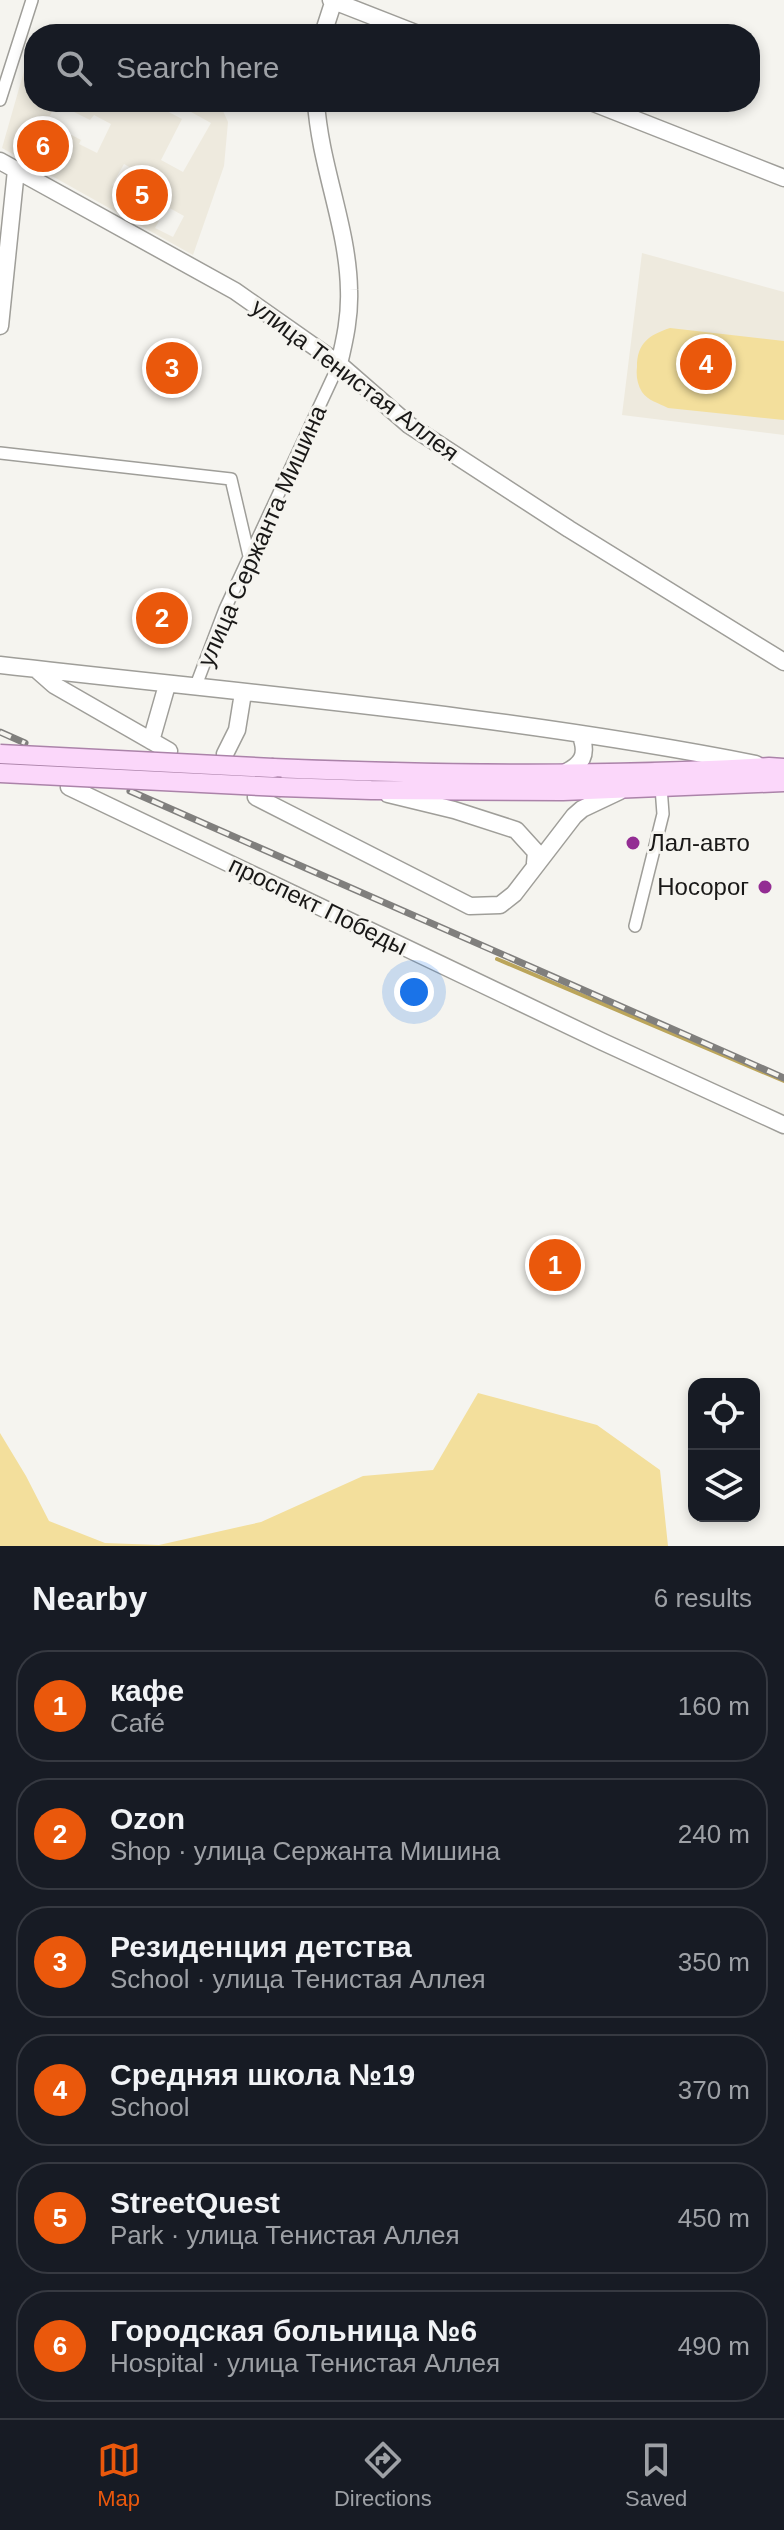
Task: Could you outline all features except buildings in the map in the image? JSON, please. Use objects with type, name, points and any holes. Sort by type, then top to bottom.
[{"type":"main road","points":[[0,754],[372,772],[562,774],[777,768]]},
{"type":"main road","points":[[0,773],[371,790],[625,789],[784,782]]},
{"type":"street","points":[[0,100],[4,70],[32,0]]},
{"type":"street","points":[[326,24],[333,0],[393,24]]},
{"type":"street","name":"улица Сержанта Мишина","points":[[195,688],[225,609],[339,364],[348,327],[346,257],[318,112]]},
{"type":"street","points":[[616,112],[784,178]]},
{"type":"street","name":"улица Тенистая Аллея","points":[[0,161],[235,291],[339,364],[409,425],[569,529],[784,662]]},
{"type":"street","points":[[0,326],[16,170]]},
{"type":"street","points":[[0,453],[231,479],[249,557]]},
{"type":"street","points":[[0,665],[580,734],[777,768]]},
{"type":"street","points":[[37,670],[54,685],[169,751]]},
{"type":"street","points":[[151,741],[167,685]]},
{"type":"street","points":[[225,754],[237,730],[243,693]]},
{"type":"street","points":[[562,774],[577,768],[584,758],[580,734]]},
{"type":"street","name":"проспект Победы","points":[[69,787],[784,1125]]},
{"type":"street","points":[[635,926],[663,814],[661,787]]},
{"type":"street","points":[[256,797],[470,906],[500,905],[514,894],[574,816],[582,809],[625,789]]},
{"type":"street","points":[[371,790],[454,810],[516,830],[536,852],[535,863]]},
{"type":"shaded area","points":[[24,71],[24,112],[52,112],[47,122],[81,140],[79,144],[97,153],[111,124],[94,115],[90,120],[74,112],[169,112],[182,119],[161,160],[183,172],[211,123],[191,112],[224,112],[228,122],[224,166],[193,255],[2,148]],"holes":[[[124,164],[140,173],[135,183],[157,195],[155,200],[184,216],[173,237],[155,228],[159,221],[122,201],[126,193],[112,185]]]},
{"type":"shaded area","points":[[642,253],[784,292],[784,435],[622,415]]},
{"type":"shaded area","points":[[670,328],[784,341],[784,420],[668,408],[647,398],[637,380],[639,352],[650,337]]},
{"type":"shaded area","points":[[478,1393],[597,1425],[660,1470],[668,1546],[0,1546],[0,1433],[49,1521],[105,1543],[159,1545],[261,1522],[363,1476],[433,1470]]},
{"type":"waterway","points":[[497,959],[784,1081]]},
{"type":"railway","points":[[0,732],[25,743]]},
{"type":"railway","points":[[130,791],[784,1078]]},
{"type":"place","name":"Городская больница №6","points":[[43,146]]},
{"type":"place","name":"StreetQuest","points":[[142,195]]},
{"type":"place","name":"Средняя школа №19","points":[[706,364]]},
{"type":"place","name":"Резиденция детства","points":[[172,368]]},
{"type":"place","name":"Ozon","points":[[162,618]]},
{"type":"place","name":"Лал-авто","points":[[633,843]]},
{"type":"place","name":"Носорог","points":[[765,887]]},
{"type":"place","name":"кафе","points":[[555,1265]]}]
